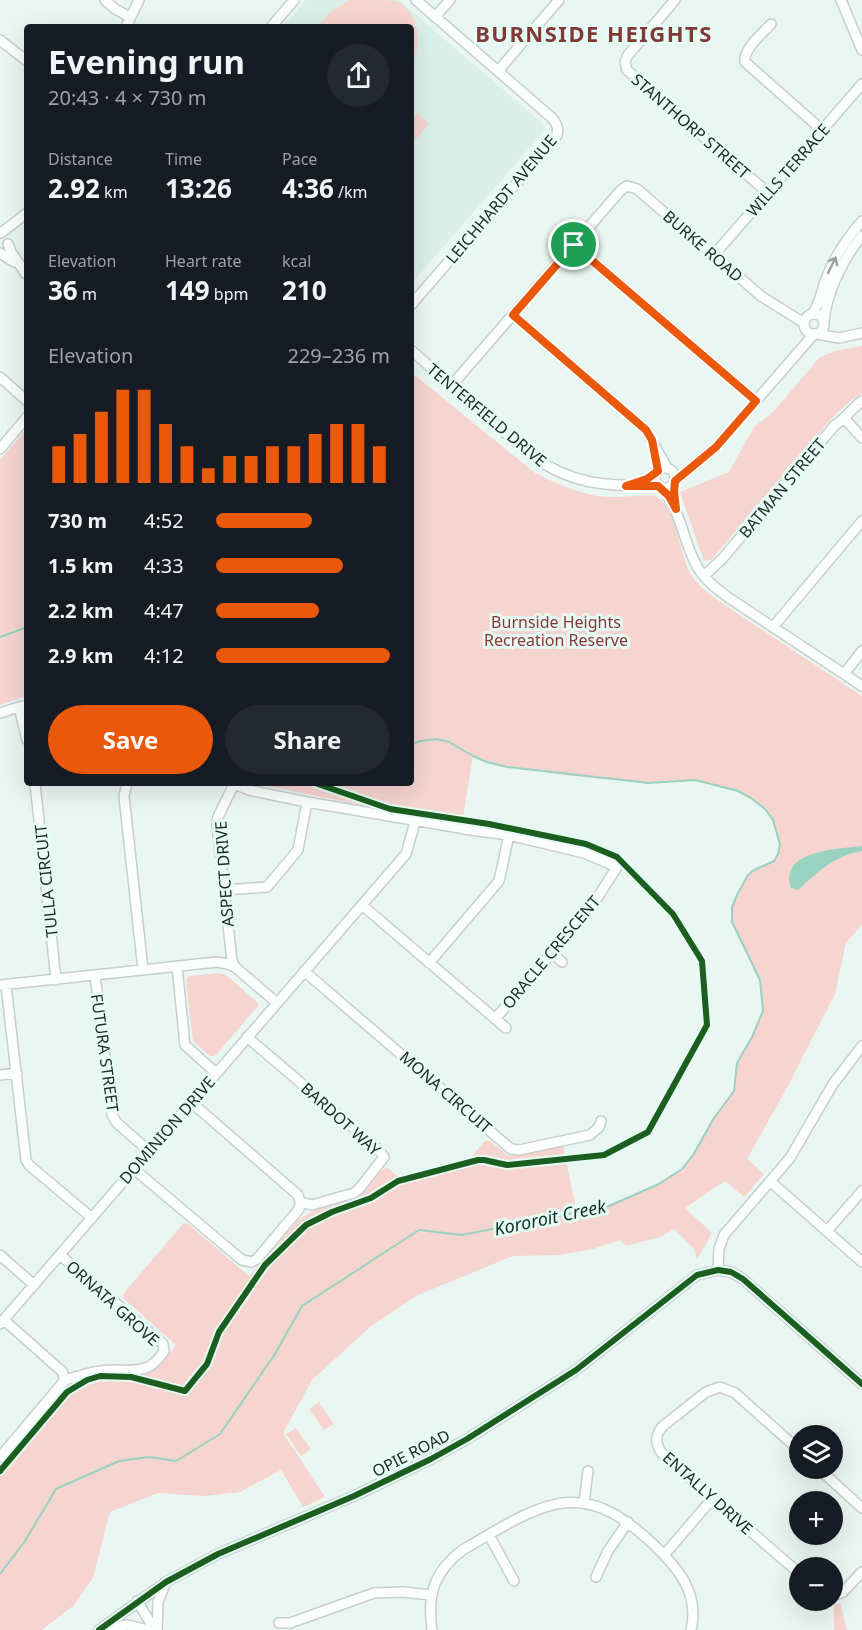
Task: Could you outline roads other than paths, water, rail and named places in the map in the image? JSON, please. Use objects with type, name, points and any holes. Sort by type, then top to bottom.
[{"type":"street","points":[[105,0],[128,22],[139,0]]},
{"type":"street","points":[[274,24],[294,0]]},
{"type":"street","name":"LEICHHARDT AVENUE","points":[[414,302],[558,134],[557,126],[552,118],[416,0]]},
{"type":"street","points":[[435,17],[450,0]]},
{"type":"street","points":[[498,71],[559,0]]},
{"type":"street","points":[[841,0],[862,50]]},
{"type":"street","name":"STANTHORP STREET","points":[[671,2],[628,55],[625,62],[627,70],[768,193]]},
{"type":"street","points":[[771,24],[744,56],[745,62],[822,130]]},
{"type":"street","points":[[1,41],[24,59]]},
{"type":"street","name":"WILLS TERRACE","points":[[714,255],[862,84]]},
{"type":"street","name":"BURKE ROAD","points":[[574,245],[621,190],[627,186],[637,189],[761,296],[779,308],[807,320]]},
{"type":"street","points":[[24,216],[1,232],[11,252],[24,270]]},
{"type":"street","points":[[24,216],[5,250],[0,253],[24,271]]},
{"type":"street","name":"TENTERFIELD DRIVE","points":[[796,355],[803,339],[807,320],[819,302],[834,261],[847,239],[862,221]]},
{"type":"street","points":[[815,334],[822,330],[825,310],[840,270],[862,236]]},
{"type":"street","points":[[452,386],[574,245],[756,401]]},
{"type":"street","points":[[513,315],[642,425],[649,433],[663,471]]},
{"type":"street","points":[[846,337],[831,330],[818,315],[807,320],[808,332],[815,334],[839,338],[846,337],[862,333]]},
{"type":"street","name":"TENTERFIELD DRIVE","points":[[674,483],[716,447],[815,334]]},
{"type":"street","name":"TENTERFIELD DRIVE","points":[[414,355],[532,456],[548,467],[589,483],[659,487]]},
{"type":"street","points":[[0,377],[24,398]]},
{"type":"street","name":"BATMAN STREET","points":[[704,576],[723,558],[831,429],[845,419],[862,401]]},
{"type":"street","points":[[845,419],[862,438]]},
{"type":"street","points":[[0,449],[24,421]]},
{"type":"street","name":"TENTERFIELD DRIVE","points":[[626,486],[663,471],[695,463]]},
{"type":"street","points":[[663,471],[675,474],[676,509],[694,559],[704,576],[729,598],[862,686]]},
{"type":"street","points":[[663,471],[655,480],[676,509]]},
{"type":"street","points":[[659,487],[669,488],[674,483]]},
{"type":"street","points":[[773,627],[862,521]]},
{"type":"street","points":[[844,674],[862,651]]},
{"type":"street","points":[[0,713],[23,706]]},
{"type":"street","name":"TULLA CIRCUIT","points":[[35,786],[57,980]]},
{"type":"street","points":[[126,786],[124,796],[143,970]]},
{"type":"street","name":"ASPECT DRIVE","points":[[232,786],[218,817],[217,825],[232,961],[235,967]]},
{"type":"street","name":"ORACLE CRESCENT","points":[[240,786],[307,802],[415,822],[509,835],[584,853],[620,870],[495,1019]]},
{"type":"street","points":[[224,890],[267,887],[298,850],[307,802]]},
{"type":"street","name":"DOMINION DRIVE","points":[[2,1322],[406,854],[415,822]]},
{"type":"street","points":[[429,963],[499,881],[509,835]]},
{"type":"street","points":[[362,905],[506,1029]]},
{"type":"street","points":[[552,953],[562,962]]},
{"type":"street","points":[[92,1218],[26,1160],[17,1073],[3,985],[217,962],[228,963],[235,967],[277,1003]]},
{"type":"street","points":[[177,966],[185,1046],[216,1073]]},
{"type":"street","name":"MONA CIRCUIT","points":[[304,971],[511,1149],[519,1150],[590,1135],[599,1127],[601,1121]]},
{"type":"street","name":"FUTURA STREET","points":[[95,975],[112,1115],[117,1123],[149,1151]]},
{"type":"street","name":"BARDOT WAY","points":[[247,1037],[376,1147],[384,1157],[354,1193],[312,1205],[300,1202]]},
{"type":"street","points":[[862,1046],[842,1071],[790,1158],[724,1235],[719,1249],[718,1270],[731,1272],[751,1284],[862,1384]]},
{"type":"street","points":[[0,1076],[17,1073]]},
{"type":"street","points":[[134,1169],[242,1260],[248,1262],[257,1258],[298,1209],[300,1202],[298,1195],[191,1102]]},
{"type":"street","points":[[771,1182],[862,1262]]},
{"type":"street","points":[[827,1231],[862,1191]]},
{"type":"street","name":"ORNATA GROVE","points":[[60,1255],[163,1344],[164,1351],[153,1364],[139,1371],[100,1371],[65,1380]]},
{"type":"street","points":[[0,1256],[34,1285]]},
{"type":"street","name":"OPIE ROAD","points":[[99,1630],[166,1582],[230,1548],[354,1496],[432,1459],[467,1439],[533,1399],[585,1363],[690,1279],[703,1272],[718,1270]]},
{"type":"street","points":[[0,1457],[65,1380],[62,1371],[2,1322]]},
{"type":"street","name":"ENTALLY DRIVE","points":[[789,1442],[730,1390],[720,1386],[711,1389],[663,1426],[657,1441],[658,1448],[665,1457],[789,1564]]},
{"type":"street","points":[[584,1503],[588,1471]]},
{"type":"street","points":[[830,1479],[862,1508]]},
{"type":"street","points":[[664,1555],[713,1498]]},
{"type":"street","points":[[432,1630],[431,1595],[439,1575],[454,1557],[489,1535],[544,1507],[565,1503],[584,1503],[608,1510],[628,1522],[680,1571],[688,1587],[693,1606],[691,1630]]},
{"type":"street","points":[[596,1576],[608,1551],[628,1522]]},
{"type":"street","points":[[489,1535],[514,1581]]},
{"type":"street","points":[[843,1592],[862,1572]]},
{"type":"street","points":[[156,1630],[158,1602],[166,1582]]},
{"type":"street","points":[[279,1623],[290,1623],[374,1593],[403,1592],[431,1595]]},
{"type":"street","points":[[137,1601],[156,1630]]},
{"type":"street","points":[[99,1630],[127,1625],[148,1630]]},
{"type":"waterway","name":"Kororoit Creek","points":[[0,637],[24,628]]},
{"type":"waterway","name":"Kororoit Creek","points":[[0,1574],[25,1541],[56,1489],[119,1461],[149,1457],[176,1461],[220,1434],[275,1354],[302,1306],[419,1230],[462,1235],[609,1206],[659,1184],[682,1169],[734,1091],[737,1063],[763,1011],[760,980],[732,922],[732,907],[748,875],[774,861],[778,854],[780,844],[773,820],[765,809],[738,791],[695,780],[649,783],[507,767],[473,756],[449,742],[436,739],[414,744]]},
{"type":"district","name":"BURNSIDE HEIGHTS","points":[[594,33]]},
{"type":"park label","name":"Burnside Heights Recreation Reserve","points":[[556,631]]}]
